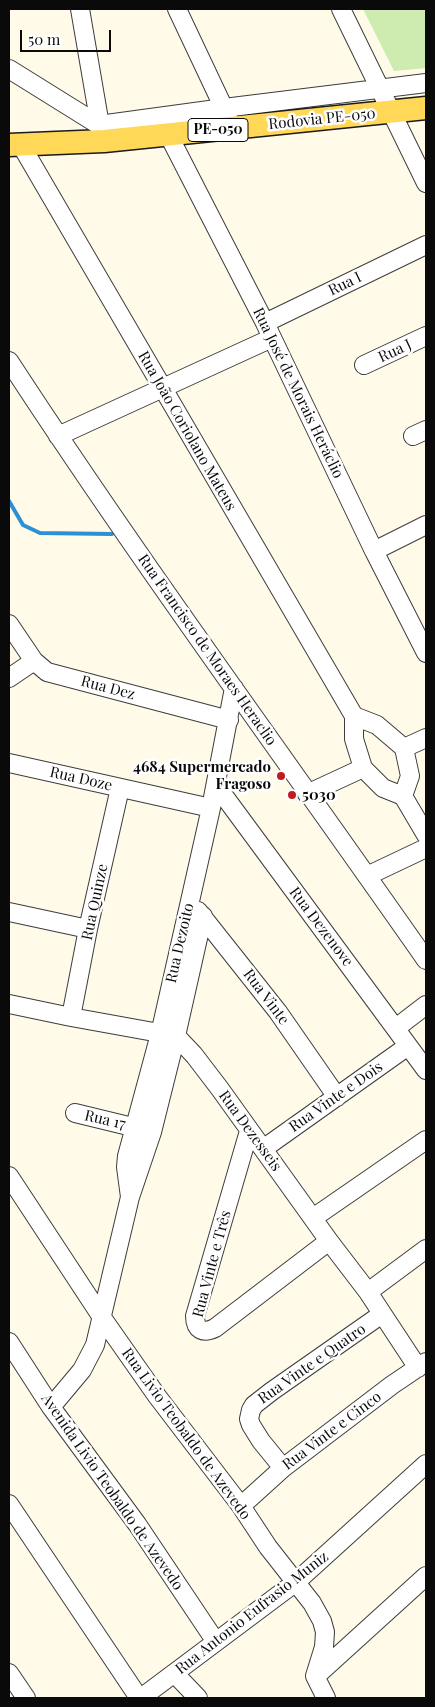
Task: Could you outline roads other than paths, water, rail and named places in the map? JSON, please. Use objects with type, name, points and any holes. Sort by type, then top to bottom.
[{"type":"main road","name":"Rodovia PE-050","points":[[15,145],[101,133],[168,134],[426,108]]},
{"type":"street","points":[[80,9],[101,133]]},
{"type":"street","points":[[177,9],[234,128]]},
{"type":"street","points":[[341,9],[426,183]]},
{"type":"street","points":[[9,69],[101,133],[224,108],[426,83]]},
{"type":"street","name":"Rua José de Morais Heráclio","points":[[168,134],[268,330],[374,551],[426,653]]},
{"type":"street","name":"Rua João Coriolano Mateus","points":[[15,145],[162,388],[354,716],[354,740],[363,768],[383,788],[403,796]]},
{"type":"street","name":"Rua I","points":[[58,436],[162,388],[426,245]]},
{"type":"street","name":"Rua J","points":[[364,365],[426,336]]},
{"type":"street","name":"Rua Francisco de Moraes Heraclio","points":[[9,361],[58,436],[307,794],[426,960]]},
{"type":"street","points":[[374,551],[426,525]]},
{"type":"street","name":"Rua Dez","points":[[9,624],[34,661],[47,672],[229,720]]},
{"type":"street","points":[[9,678],[34,661]]},
{"type":"street","name":"Rua Dezoito","points":[[51,1406],[86,1364],[95,1346],[130,1197],[152,1132],[190,901],[216,785],[234,688]]},
{"type":"street","points":[[354,716],[377,726],[404,748],[410,776],[403,796],[426,835]]},
{"type":"street","points":[[404,748],[426,738]]},
{"type":"street","name":"Rua Doze","points":[[9,763],[211,808]]},
{"type":"street","points":[[307,794],[363,768]]},
{"type":"street","name":"Rua Dezenove","points":[[216,785],[426,1070]]},
{"type":"street","name":"Rua Quinze","points":[[71,1017],[88,929],[120,788]]},
{"type":"street","points":[[367,876],[426,848]]},
{"type":"street","name":"Rua Vinte","points":[[190,901],[278,1012],[337,1097]]},
{"type":"street","points":[[9,912],[88,929]]},
{"type":"street","name":"Rua Dezoito","points":[[130,1197],[126,1167],[135,1127],[168,1035],[203,916]]},
{"type":"street","points":[[9,1004],[168,1035]]},
{"type":"street","points":[[396,1028],[426,1005]]},
{"type":"street","name":"Rua Dezesseis","points":[[168,1035],[199,1062],[368,1292],[382,1314],[422,1365]]},
{"type":"street","name":"Rua Vinte e Dois","points":[[263,1149],[408,1046]]},
{"type":"street","name":"Rua 17","points":[[75,1113],[152,1132]]},
{"type":"street","name":"Rua Vinte e Três","points":[[249,1131],[195,1316],[198,1327],[203,1331],[215,1328],[329,1240]]},
{"type":"street","points":[[313,1218],[426,1140]]},
{"type":"street","name":"Rua Livio Teobaldo de Azevedo","points":[[9,1176],[102,1319],[157,1396],[241,1506],[268,1547],[312,1603],[325,1628],[324,1647],[315,1676]]},
{"type":"street","points":[[368,1292],[426,1249]]},
{"type":"street","name":"Rua Vinte e Quatro","points":[[282,1468],[251,1425],[249,1419],[254,1405],[382,1314]]},
{"type":"street","name":"Avenida Livio Teobaldo de Azevedo","points":[[9,1342],[51,1406],[138,1524],[216,1642]]},
{"type":"street","name":"Rua Vinte e Cinco","points":[[241,1506],[282,1468],[350,1416],[422,1365]]},
{"type":"street","name":"Rua Antonio Eufrasio Muniz","points":[[140,1698],[296,1582],[423,1473]]},
{"type":"street","points":[[9,1504],[140,1698]]},
{"type":"street","points":[[326,1698],[315,1676],[426,1576]]},
{"type":"street","points":[[9,1673],[26,1698]]},
{"type":"street","points":[[174,1674],[198,1698]]},
{"type":"waterway","points":[[9,501],[23,525],[40,533],[112,534]]},
{"type":"place","name":"4684 Supermercado Fragoso","points":[[281,776]]},
{"type":"place","name":"5030","points":[[292,795]]}]
